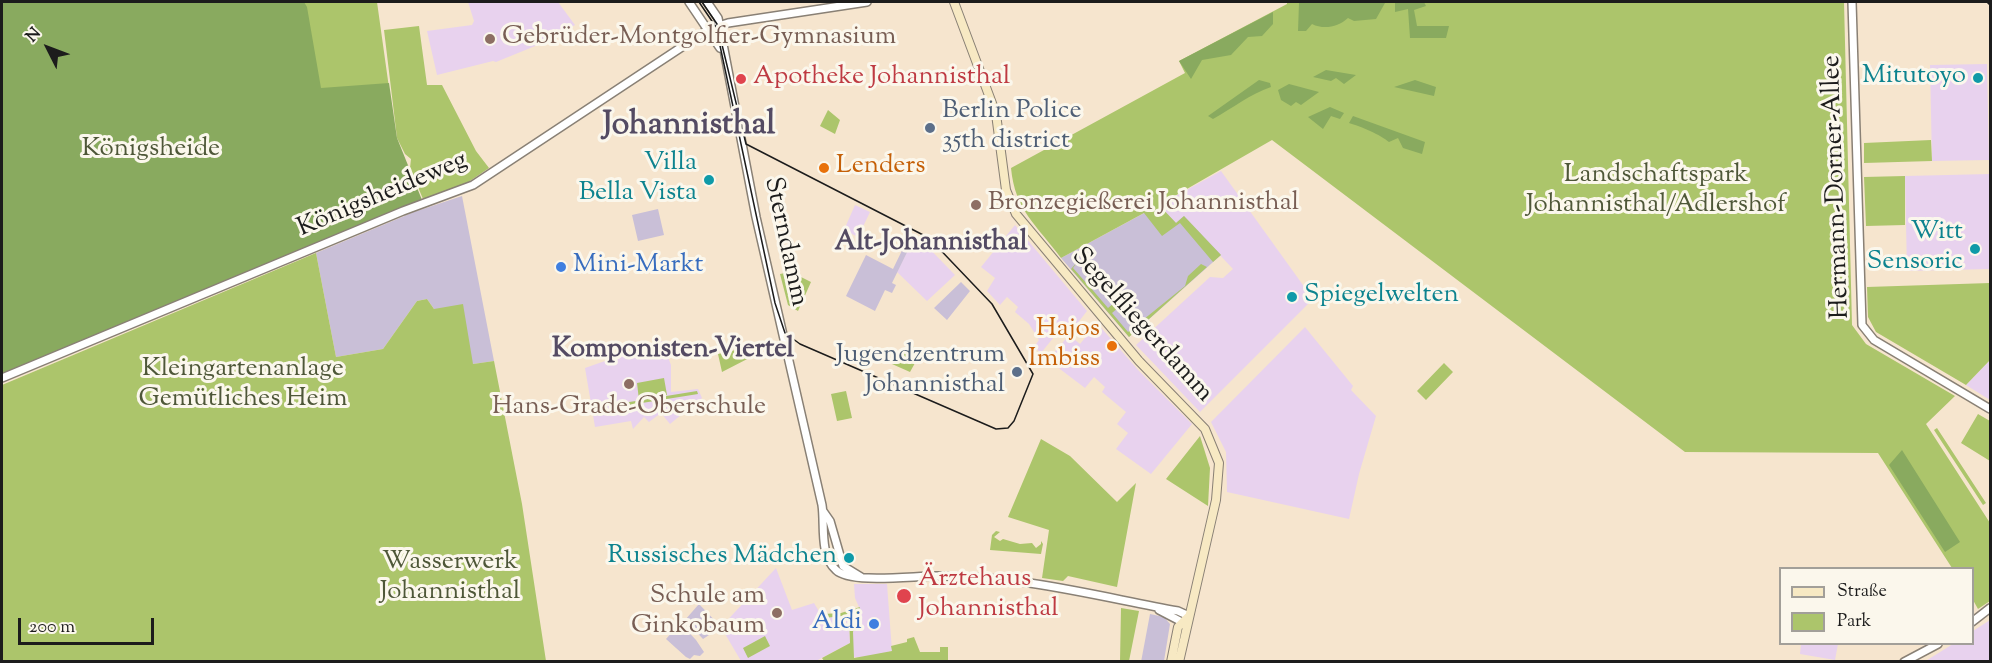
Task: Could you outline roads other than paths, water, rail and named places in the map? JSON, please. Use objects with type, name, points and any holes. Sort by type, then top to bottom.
[{"type":"main road","name":"Segelfliegerdamm","points":[[954,2],[996,114],[1006,190],[1013,208],[1024,227],[1138,361],[1205,429],[1219,463],[1220,478],[1213,516],[1179,662]]},
{"type":"main road","points":[[1171,662],[1178,627],[1189,616]]},
{"type":"street","name":"Sterndamm","points":[[689,2],[709,29],[722,52]]},
{"type":"street","name":"Sterndamm","points":[[707,2],[719,25],[722,52],[744,148],[756,217],[823,511],[823,534],[833,567],[848,578],[948,576],[1018,580],[1064,587],[1179,611],[1189,616]]},
{"type":"street","name":"Königsheideweg","points":[[2,378],[403,211],[464,190],[709,29],[719,25],[867,2]]},
{"type":"street","name":"Hermann-Dorner-Allee","points":[[1852,2],[1862,325],[1868,335],[1878,342],[1990,409]]},
{"type":"street","name":"Sterndamm","points":[[1142,604],[1182,622]]},
{"type":"street","points":[[1974,621],[1988,611]]},
{"type":"street","points":[[1904,662],[1936,645]]},
{"type":"street","points":[[1913,662],[1924,652]]},
{"type":"tram line","points":[[699,2],[716,27],[775,303],[785,333],[800,344],[996,429],[1008,428],[1014,421],[1033,374],[992,304],[929,238],[746,144],[717,24],[702,2]]},
{"type":"tram line","points":[[1987,2],[1990,5]]},
{"type":"place","name":"Gebrüder-Montgolfier-Gymnasium","points":[[490,39]]},
{"type":"place","name":"Mitutoyo","points":[[1978,78]]},
{"type":"place","name":"Apotheke Johannisthal","points":[[741,79]]},
{"type":"place","name":"Berlin Police 35th district","points":[[930,128]]},
{"type":"place","name":"Lenders","points":[[824,168]]},
{"type":"place","name":"Villa Bella Vista","points":[[709,180]]},
{"type":"place","name":"Bronzegießerei Johannisthal","points":[[976,205]]},
{"type":"place","name":"Witt Sensoric","points":[[1975,249]]},
{"type":"place","name":"Mini-Markt","points":[[561,267]]},
{"type":"place","name":"Spiegelwelten","points":[[1292,297]]},
{"type":"place","name":"Hajos Imbiss","points":[[1112,346]]},
{"type":"place","name":"Jugendzentrum Johannisthal","points":[[1017,372]]},
{"type":"place","name":"Hans-Grade-Oberschule","points":[[629,384]]},
{"type":"place","name":"Russisches Mädchen","points":[[849,558]]},
{"type":"place","name":"Ärztehaus Johannisthal","points":[[904,596]]},
{"type":"place","name":"Schule am Ginkobaum","points":[[777,613]]},
{"type":"place","name":"Aldi","points":[[874,624]]},
{"type":"district","name":"Johannisthal","points":[[689,128]]},
{"type":"district","name":"Alt-Johannisthal","points":[[931,244]]},
{"type":"district","name":"Komponisten-Viertel","points":[[673,351]]},
{"type":"park label","name":"Königsheide","points":[[151,151]]},
{"type":"park label","name":"Landschaftspark Johannisthal/Adlershof","points":[[1656,192]]},
{"type":"park label","name":"Kleingartenanlage Gemütliches Heim","points":[[243,386]]},
{"type":"park label","name":"Wasserwerk Johannisthal","points":[[450,579]]}]
